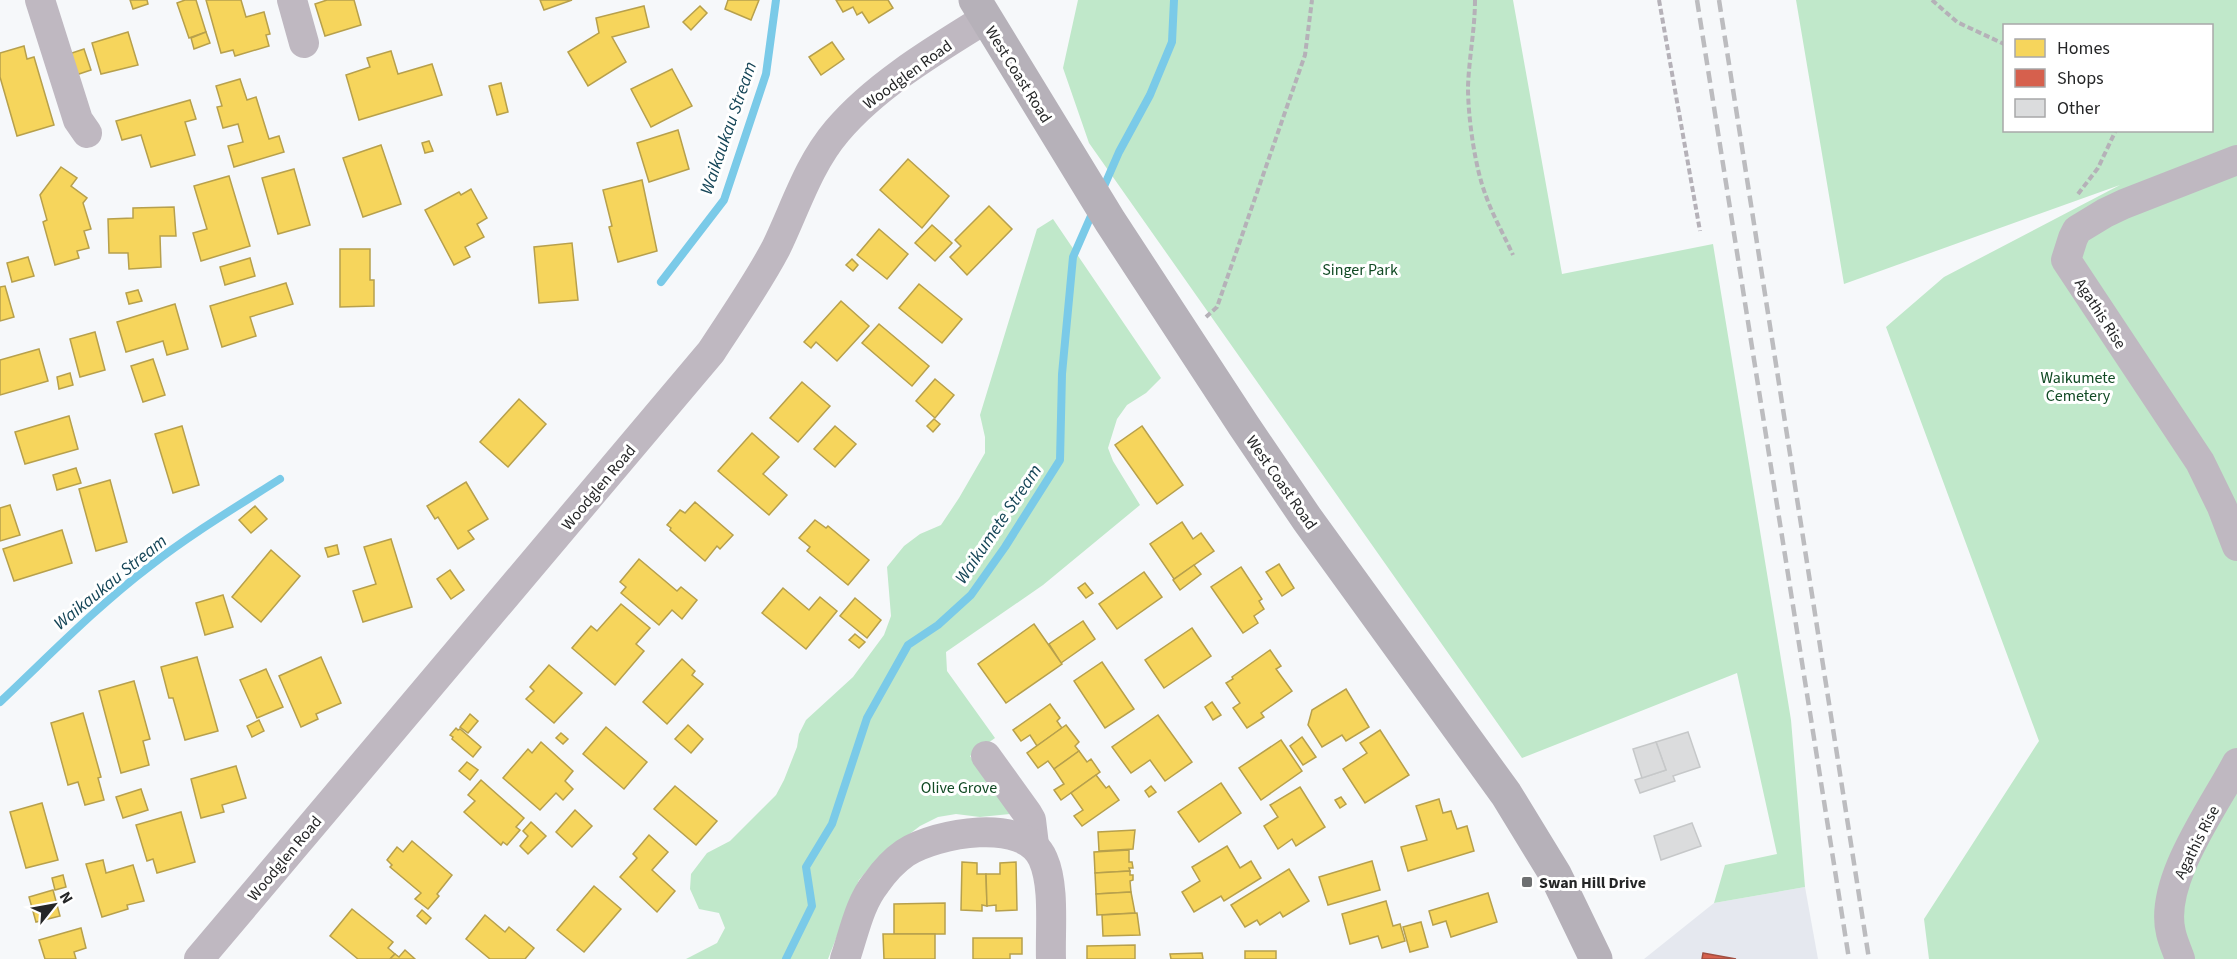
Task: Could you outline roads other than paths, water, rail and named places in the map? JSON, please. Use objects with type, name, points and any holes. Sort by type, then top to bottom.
[{"type":"main road","name":"West Coast Road","points":[[980,10],[1110,221],[1307,519],[1506,794],[1555,874],[1596,959]]},
{"type":"street","points":[[40,0],[78,120],[87,132]]},
{"type":"street","points":[[292,0],[304,43]]},
{"type":"street","name":"Woodglen Road","points":[[199,959],[711,352],[775,249],[806,179],[835,132],[875,93],[950,41],[980,10]]},
{"type":"street","name":"Agathis Rise","points":[[2237,160],[2124,204],[2078,230],[2066,260],[2200,462],[2222,507],[2237,546]]},
{"type":"street","points":[[986,756],[1031,820],[1034,845]]},
{"type":"street","name":"Agathis Rise","points":[[2180,959],[2170,931],[2170,907],[2175,878],[2190,846],[2237,763]]},
{"type":"street","points":[[845,959],[864,901],[877,882],[905,854],[945,836],[1002,833],[1024,837],[1034,845],[1043,858],[1049,884],[1051,959]]},
{"type":"waterway","name":"Waikaukau Stream","points":[[661,282],[724,200],[766,74],[776,0]]},
{"type":"waterway","name":"Waikumete Stream","points":[[1102,191],[1119,152],[1150,95],[1172,42],[1174,0]]},
{"type":"waterway","name":"Waikumete Stream","points":[[786,959],[812,906],[806,867],[832,824],[867,718],[908,645],[938,625],[971,595],[1005,547],[1060,460],[1062,374],[1073,257],[1094,209]]},
{"type":"waterway","name":"Waikaukau Stream","points":[[0,702],[130,582],[198,532],[280,479]]},
{"type":"railway","points":[[1697,0],[1849,959]]},
{"type":"railway","points":[[1719,0],[1869,959]]},
{"type":"place","name":"Swan Hill Drive","points":[[1527,882]]},
{"type":"park label","name":"Singer Park","points":[[1360,269]]},
{"type":"park label","name":"Waikumete Cemetery","points":[[2078,386]]},
{"type":"park label","name":"Olive Grove","points":[[959,787]]}]
